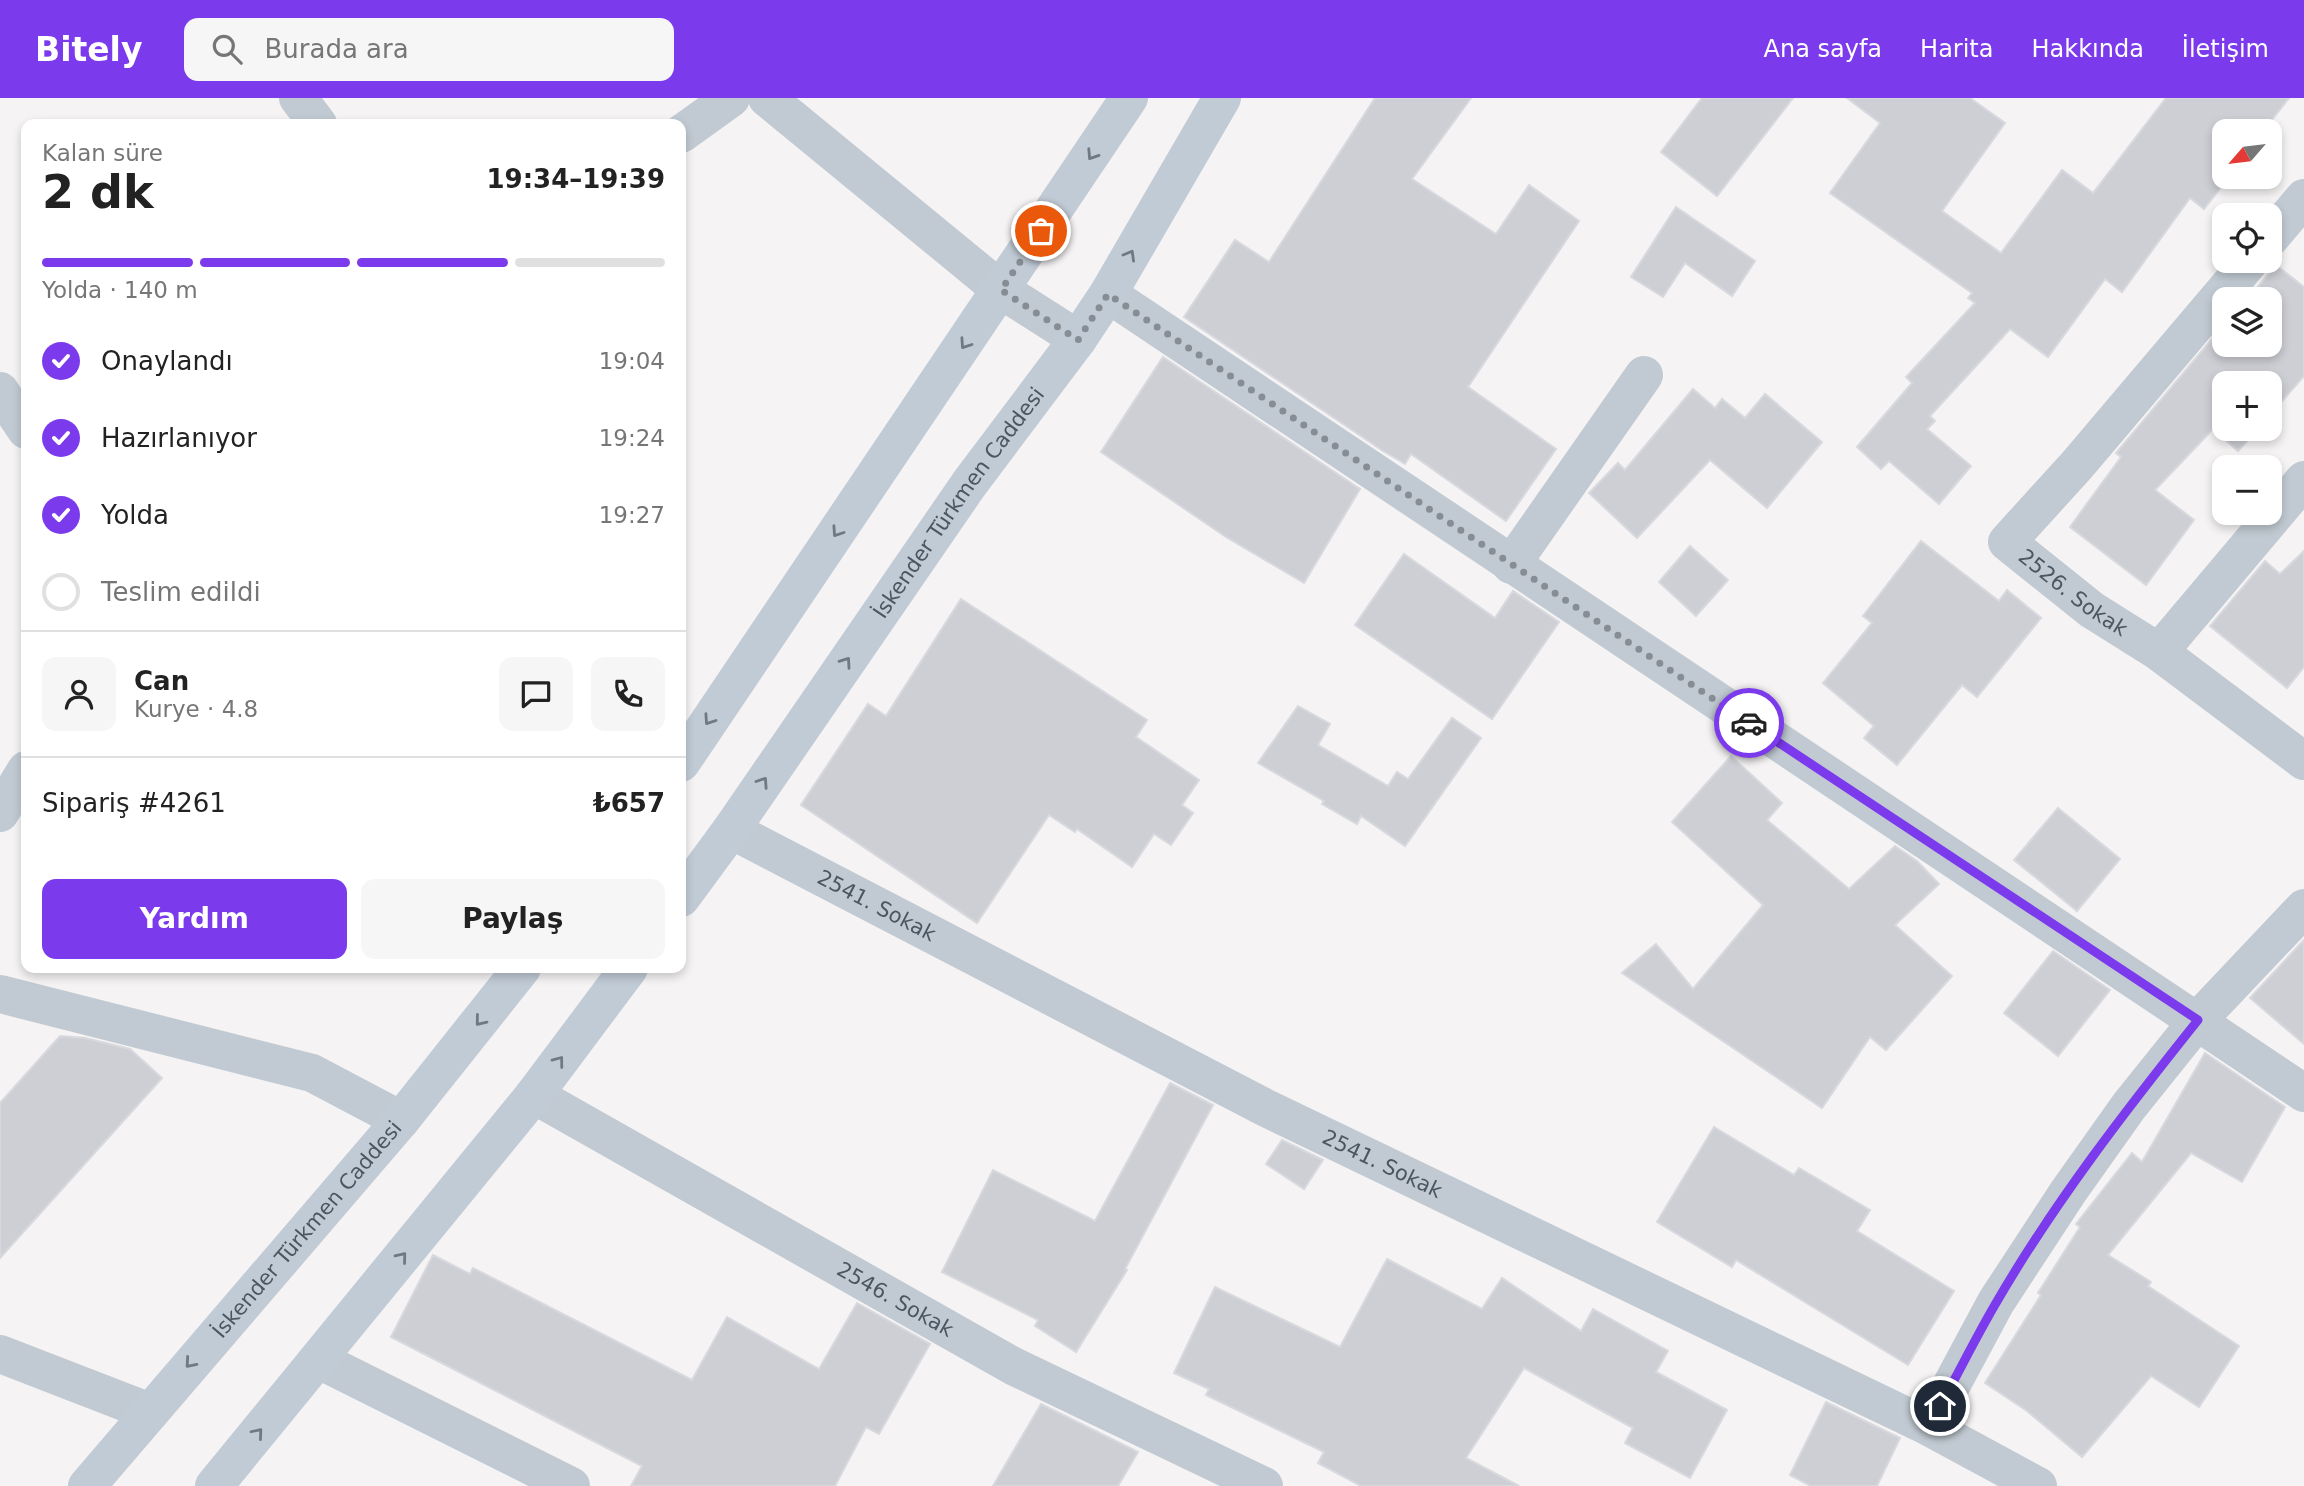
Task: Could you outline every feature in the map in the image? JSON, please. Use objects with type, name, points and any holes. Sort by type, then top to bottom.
[{"type":"main road","points":[[686,755],[1129,98]]},
{"type":"main road","name":"İskender Türkmen Caddesi","points":[[686,891],[969,484],[1078,340],[1108,294],[1222,98]]},
{"type":"main road","name":"İskender Türkmen Caddesi","points":[[87,1486],[401,1120],[518,973]]},
{"type":"main road","points":[[214,1486],[534,1095],[625,973]]},
{"type":"street","points":[[298,98],[314,119]]},
{"type":"street","points":[[686,130],[731,98]]},
{"type":"street","points":[[767,98],[1001,290],[1078,340]]},
{"type":"street","points":[[2282,224],[2304,198]]},
{"type":"street","name":"2526. Sokak","points":[[2240,273],[2007,542],[2092,610],[2159,652],[2304,761]]},
{"type":"street","points":[[1108,294],[2304,1093]]},
{"type":"street","points":[[1511,565],[1644,375]]},
{"type":"street","points":[[0,391],[21,422]]},
{"type":"street","points":[[2159,652],[2304,480]]},
{"type":"street","points":[[0,813],[21,778]]},
{"type":"street","name":"2541. Sokak","points":[[731,830],[1264,1107],[1929,1427],[2038,1486]]},
{"type":"street","points":[[1929,1427],[1996,1302],[2068,1192],[2129,1106],[2198,1020],[2304,908]]},
{"type":"street","points":[[0,994],[312,1073],[401,1120]]},
{"type":"street","name":"2546. Sokak","points":[[534,1095],[1013,1366],[1264,1486]]},
{"type":"street","points":[[0,1354],[150,1412]]},
{"type":"street","points":[[319,1360],[571,1486]]},
{"type":"building","points":[[1375,98],[1471,98],[1412,179],[1496,234],[1529,185],[1579,221],[1468,387],[1556,449],[1506,521],[1411,454],[1405,464],[1383,451],[1184,317],[1235,240],[1269,262]]},
{"type":"building","points":[[1702,98],[1793,98],[1717,196],[1661,152]]},
{"type":"building","points":[[1847,98],[1970,98],[2005,123],[1942,211],[2001,253],[2062,170],[2093,193],[2166,98],[2289,98],[2272,119],[2212,119],[2212,189],[2220,189],[2204,209],[2190,198],[2122,292],[2105,279],[2048,357],[2010,329],[1930,416],[1935,421],[1927,429],[1971,466],[1939,504],[1889,461],[1881,469],[1857,447],[1912,383],[1906,377],[1975,303],[1968,298],[1972,293],[1830,193],[1880,123]]},
{"type":"building","points":[[1676,207],[1755,261],[1732,296],[1685,263],[1663,297],[1631,277]]},
{"type":"building","points":[[2282,270],[2304,287],[2304,376],[2282,401],[2282,371],[2212,371],[2212,430],[2155,490],[2194,520],[2146,585],[2070,527],[2121,457],[2116,453],[2212,339],[2212,357],[2282,357],[2282,287],[2258,287],[2269,273],[2282,273]]},
{"type":"building","points":[[1163,357],[1360,489],[1304,583],[1226,537],[1101,452]]},
{"type":"building","points":[[1693,389],[1715,408],[1722,399],[1745,418],[1765,394],[1822,442],[1767,508],[1710,460],[1637,538],[1589,493],[1618,463],[1625,470]]},
{"type":"building","points":[[2227,441],[2247,441],[2238,451]]},
{"type":"building","points":[[1921,541],[1999,601],[2007,590],[2041,618],[1977,697],[1962,685],[1897,765],[1864,738],[1874,726],[1823,683],[1872,623],[1863,616]]},
{"type":"building","points":[[1690,546],[1728,580],[1696,616],[1659,582]]},
{"type":"building","points":[[2304,551],[2304,667],[2287,688],[2210,626],[2265,561],[2280,574]]},
{"type":"building","points":[[1404,554],[1495,618],[1513,591],[1559,622],[1492,719],[1355,625]]},
{"type":"building","points":[[961,599],[1147,720],[1136,737],[1199,780],[1182,805],[1193,813],[1171,845],[1154,834],[1132,867],[1077,829],[1075,832],[1049,815],[977,923],[801,805],[868,704],[886,716]]},
{"type":"building","points":[[1298,706],[1330,724],[1318,745],[1388,786],[1397,772],[1408,779],[1452,718],[1481,738],[1405,846],[1361,816],[1357,824],[1322,804],[1324,801],[1258,763]]},
{"type":"building","points":[[1731,756],[1782,803],[1767,820],[1849,889],[1895,846],[1917,861],[1939,884],[1895,925],[1952,976],[1886,1050],[1870,1037],[1822,1108],[1622,973],[1656,944],[1693,989],[1763,905],[1672,822]]},
{"type":"building","points":[[2058,808],[2120,859],[2077,911],[2014,860]]},
{"type":"building","points":[[2304,940],[2304,1044],[2250,998]]},
{"type":"building","points":[[2053,951],[2110,990],[2058,1056],[2004,1013]]},
{"type":"building","points":[[60,1036],[85,1038],[130,1049],[162,1078],[0,1258],[0,1103]]},
{"type":"building","points":[[2205,1053],[2285,1107],[2242,1182],[2191,1153],[2108,1255],[2151,1282],[2148,1286],[2239,1346],[2199,1407],[2151,1376],[2082,1457],[2027,1411],[1985,1383],[2080,1227],[2076,1224],[2132,1153],[2142,1162]]},
{"type":"building","points":[[1170,1083],[1213,1105],[1125,1269],[1127,1270],[1076,1352],[1035,1326],[1038,1320],[942,1272],[993,1170],[1095,1221]]},
{"type":"building","points":[[1714,1127],[1794,1175],[1799,1168],[1870,1210],[1857,1231],[1954,1291],[1908,1365],[1736,1260],[1732,1267],[1657,1222]]},
{"type":"building","points":[[1282,1140],[1323,1160],[1304,1189],[1266,1164]]},
{"type":"building","points":[[433,1255],[470,1274],[473,1268],[692,1380],[727,1317],[819,1369],[857,1303],[930,1344],[879,1434],[866,1427],[835,1486],[631,1486],[642,1466],[391,1337]]},
{"type":"building","points":[[1387,1259],[1482,1309],[1502,1278],[1581,1331],[1593,1309],[1668,1351],[1656,1372],[1727,1410],[1690,1478],[1625,1443],[1633,1428],[1524,1368],[1466,1458],[1519,1486],[1361,1486],[1318,1463],[1324,1452],[1206,1395],[1209,1389],[1174,1373],[1215,1287],[1340,1347]]},
{"type":"building","points":[[1826,1402],[1900,1438],[1877,1486],[1811,1486],[1790,1475]]},
{"type":"building","points":[[1041,1404],[1138,1452],[1118,1486],[993,1486]]},
{"type":"way so far","points":[[1041,231],[1001,290],[1078,340],[1108,294],[1749,723]]},
{"type":"route","points":[[1749,723],[2198,1020],[2129,1106],[2068,1192],[1996,1302],[1940,1406]]}]
